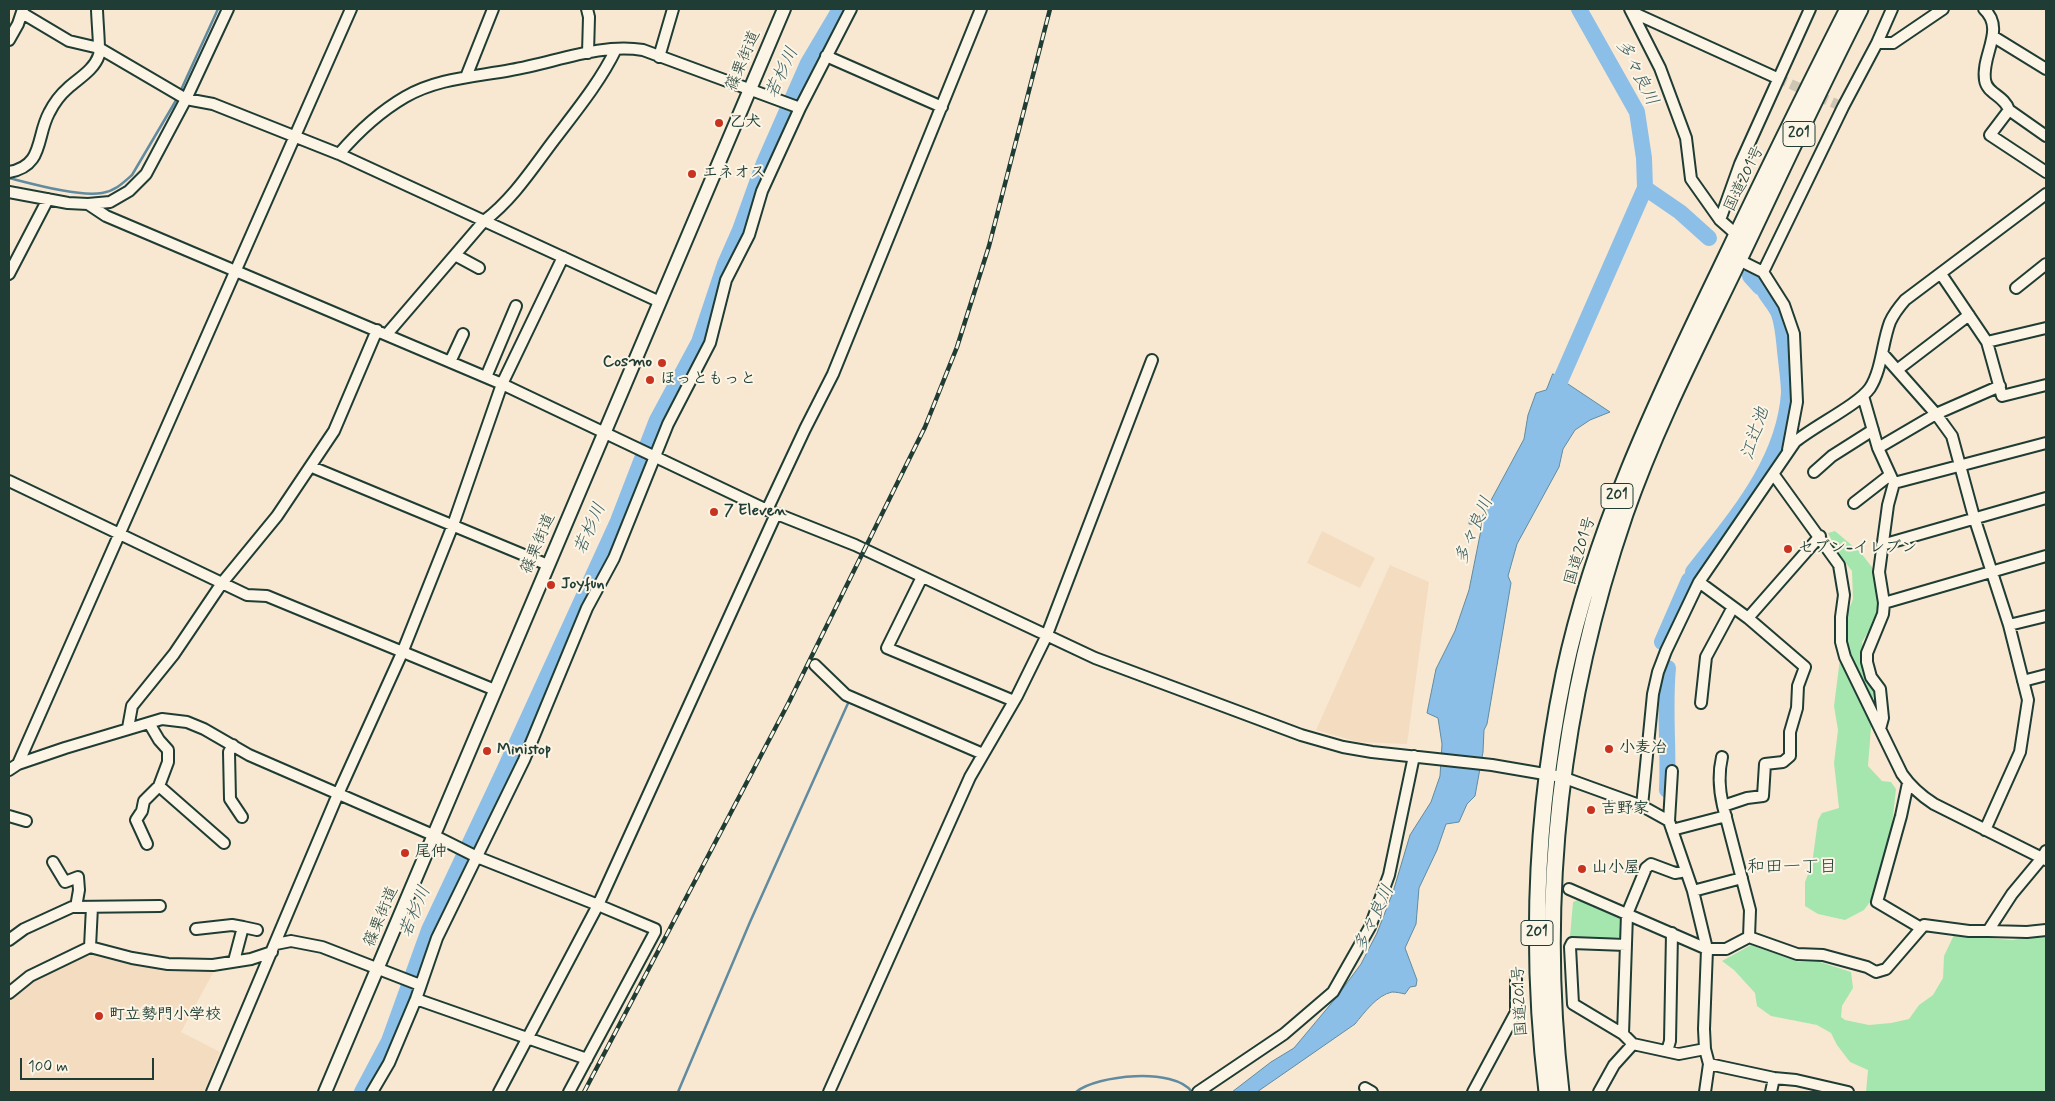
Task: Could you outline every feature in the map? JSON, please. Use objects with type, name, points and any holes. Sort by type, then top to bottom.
[{"type":"highway","name":"201","points":[[1756,196],[1761,168],[1837,9]]},
{"type":"highway","name":"国道201号","points":[[1546,1092],[1539,1028],[1536,914],[1546,774],[1564,673],[1613,507],[1638,443],[1671,371],[1848,9]]},
{"type":"highway","name":"国道201号","points":[[1561,1092],[1555,1027],[1552,909],[1562,777],[1580,676],[1590,634],[1625,513],[1670,406],[1860,9]]},
{"type":"highway","name":"201","points":[[1762,211],[1791,165],[1871,9]]},
{"type":"main road","name":"篠栗街道","points":[[325,1092],[398,924],[433,835],[784,9]]},
{"type":"street","points":[[9,172],[22,167],[35,156],[49,113],[66,89],[93,66],[100,53],[97,9]]},
{"type":"street","points":[[9,192],[88,204],[110,202],[129,191],[146,174],[181,96],[228,9]]},
{"type":"street","points":[[18,764],[121,535],[177,403],[351,9]]},
{"type":"street","points":[[466,77],[493,9]]},
{"type":"street","points":[[587,9],[589,17],[588,53]]},
{"type":"street","points":[[659,57],[673,9]]},
{"type":"street","points":[[372,1092],[389,1063],[416,999],[438,938],[524,760],[587,608],[614,558],[668,424],[710,343],[726,280],[748,235],[762,191],[800,108],[851,9]]},
{"type":"street","points":[[499,1092],[598,905],[772,512],[805,428],[833,374],[981,9]]},
{"type":"street","points":[[1720,220],[1740,164],[1777,78],[1810,9]]},
{"type":"street","points":[[1763,272],[1843,107],[1877,43],[1892,9]]},
{"type":"street","points":[[1877,43],[1893,43],[1942,9]]},
{"type":"street","points":[[1984,9],[1990,14],[1994,37],[1988,50],[1985,82],[1990,90],[2006,102],[2009,110],[2046,136]]},
{"type":"street","points":[[1631,10],[1777,78]]},
{"type":"street","points":[[1631,10],[1660,68],[1686,138],[1691,180],[1720,220],[1737,235]]},
{"type":"street","points":[[9,40],[23,11],[69,41],[99,48],[181,96],[213,104],[339,154],[660,302]]},
{"type":"street","points":[[1994,37],[2046,69]]},
{"type":"street","points":[[339,154],[381,114],[405,97],[430,85],[446,80],[512,70],[588,53],[616,49],[643,50],[800,108]]},
{"type":"street","points":[[128,728],[132,706],[174,654],[222,583],[277,516],[312,467],[334,431],[382,332],[455,255],[484,221],[501,208],[518,188],[604,74],[616,49]]},
{"type":"street","points":[[826,56],[942,107]]},
{"type":"street","points":[[2009,110],[1990,134],[2046,172]]},
{"type":"street","points":[[1642,806],[1653,694],[1658,672],[1699,582],[1795,442],[1863,396],[1876,375],[1890,323],[1895,312],[1905,300],[2046,194]]},
{"type":"street","points":[[9,274],[48,199]]},
{"type":"street","points":[[88,204],[106,216],[236,273],[382,332],[502,384],[655,458],[772,512],[855,546],[1046,637],[1095,658],[1301,735],[1354,750],[1483,764],[1562,777],[1642,806],[1670,826]]},
{"type":"street","points":[[455,255],[480,268]]},
{"type":"street","points":[[212,1092],[338,794],[402,653],[453,525],[502,384],[563,257]]},
{"type":"street","points":[[1739,260],[1763,272],[1784,305],[1794,334],[1797,402],[1788,452]]},
{"type":"street","points":[[2016,288],[2046,264]]},
{"type":"street","points":[[1941,274],[1987,342],[2002,396],[2046,385]]},
{"type":"street","points":[[486,377],[516,306]]},
{"type":"street","points":[[1897,370],[1969,315]]},
{"type":"street","points":[[1987,342],[2046,328]]},
{"type":"street","points":[[450,362],[463,334]]},
{"type":"street","points":[[1882,353],[1936,414],[1952,436],[1962,466],[1974,517],[2009,625],[2028,700],[2020,752],[1985,830]]},
{"type":"street","points":[[829,1092],[970,776],[1014,701],[1046,637],[1152,360]]},
{"type":"street","points":[[1878,448],[1936,414],[2000,386]]},
{"type":"street","points":[[1863,396],[1878,448],[1892,479],[1882,544],[1880,572],[1884,603],[1883,614],[1867,653],[1871,677],[1880,689],[1883,718],[1880,729]]},
{"type":"street","points":[[1814,472],[1832,456],[1873,430]]},
{"type":"street","points":[[1854,503],[1892,479],[1962,466],[2046,443]]},
{"type":"street","points":[[312,467],[548,565]]},
{"type":"street","points":[[1774,475],[1820,536],[1839,565],[1843,579],[1844,595],[1841,617],[1841,642],[1845,657],[1908,783],[1918,794],[1934,804],[2045,857],[2012,894],[1988,931]]},
{"type":"street","points":[[9,481],[247,595],[267,596],[495,690]]},
{"type":"street","points":[[1882,544],[2046,498]]},
{"type":"street","points":[[1748,618],[1820,536]]},
{"type":"street","points":[[1884,603],[2046,556]]},
{"type":"street","points":[[922,577],[887,648],[1014,701]]},
{"type":"street","points":[[1670,826],[1725,811],[1747,798],[1763,796],[1765,764],[1783,762],[1790,756],[1790,732],[1797,708],[1798,686],[1805,667],[1748,618],[1699,582]]},
{"type":"street","points":[[1701,704],[1706,657],[1733,607]]},
{"type":"street","points":[[2009,625],[2046,616]]},
{"type":"street","points":[[815,664],[846,696],[983,754]]},
{"type":"street","points":[[2023,681],[2046,675]]},
{"type":"street","points":[[9,770],[18,764],[128,728],[162,719],[187,722],[204,729],[250,755],[433,835],[477,857],[654,929],[655,932],[570,1092]]},
{"type":"street","points":[[147,844],[136,820],[142,811],[144,801],[159,786],[168,762],[168,750],[149,723]]},
{"type":"street","points":[[232,745],[229,752],[230,799],[242,817]]},
{"type":"street","points":[[1198,1092],[1284,1034],[1333,992],[1370,927],[1389,875],[1418,757]]},
{"type":"street","points":[[1722,757],[1719,767],[1719,789],[1750,910],[1749,937]]},
{"type":"street","points":[[1672,771],[1670,826],[1693,891],[1708,948],[1705,1049],[1709,1064],[1704,1092]]},
{"type":"street","points":[[1908,783],[1901,816],[1877,902],[1921,928]]},
{"type":"street","points":[[159,786],[224,843]]},
{"type":"street","points":[[9,816],[26,821]]},
{"type":"street","points":[[53,862],[65,882],[78,877],[79,890],[76,907]]},
{"type":"street","points":[[1623,1034],[1627,914],[1646,868],[1651,864],[1675,873],[1686,871]]},
{"type":"street","points":[[1693,891],[1742,878]]},
{"type":"street","points":[[1569,888],[1708,948],[1726,949],[1749,937],[1798,954],[1823,955],[1867,967],[1876,972],[1886,969],[1924,925],[1969,931],[2027,932],[2046,930]]},
{"type":"street","points":[[9,940],[24,929],[72,907],[160,906]]},
{"type":"street","points":[[90,947],[92,907]]},
{"type":"street","points":[[196,929],[232,925],[257,930]]},
{"type":"street","points":[[234,961],[243,927]]},
{"type":"street","points":[[1668,1051],[1670,1041],[1672,933]]},
{"type":"street","points":[[9,993],[30,976],[90,947],[132,958],[168,964],[213,965],[234,961],[291,941],[322,947],[420,985]]},
{"type":"street","points":[[1626,945],[1572,943],[1570,947],[1573,1004],[1623,1034],[1632,1044],[1679,1054],[1705,1049]]},
{"type":"street","points":[[1473,1092],[1516,1012],[1516,980]]},
{"type":"street","points":[[416,999],[587,1059]]},
{"type":"street","points":[[1599,1092],[1614,1065],[1632,1044]]},
{"type":"street","points":[[1709,1064],[1848,1092]]},
{"type":"street","points":[[1771,1092],[1774,1078]]},
{"type":"shaded area","points":[[1322,531],[1375,558],[1360,588],[1307,563]]},
{"type":"shaded area","points":[[1390,565],[1429,582],[1407,744],[1358,742],[1316,730]]},
{"type":"shaded area","name":"町立勢門小学校","points":[[96,954],[150,965],[186,970],[214,971],[181,1032],[220,1052],[204,1092],[9,1092],[9,1000],[28,983],[84,957]]},
{"type":"green space","points":[[1835,531],[1861,553],[1875,571],[1880,597],[1875,621],[1862,642],[1866,667],[1874,690],[1868,766],[1882,781],[1891,782],[1896,789],[1892,825],[1883,857],[1881,887],[1864,910],[1845,920],[1818,914],[1805,906],[1805,882],[1812,864],[1818,820],[1822,813],[1839,808],[1834,763],[1838,730],[1834,706],[1845,619],[1853,599],[1852,571],[1837,552],[1828,533]]},
{"type":"green space","points":[[1580,899],[1619,916],[1623,920],[1621,937],[1589,940],[1570,937],[1573,902]]},
{"type":"green space","points":[[1954,935],[2012,940],[2046,935],[2046,1092],[1866,1092],[1868,1070],[1850,1062],[1837,1045],[1831,1033],[1817,1025],[1771,1016],[1757,1006],[1755,993],[1734,970],[1722,961],[1751,945],[1799,962],[1820,962],[1851,972],[1853,988],[1842,1006],[1841,1017],[1845,1020],[1869,1025],[1891,1023],[1909,1019],[1919,1005],[1933,995],[1943,978],[1944,956]]},
{"type":"water","points":[[1553,374],[1610,412],[1590,420],[1575,430],[1563,449],[1559,467],[1517,544],[1508,576],[1511,583],[1487,724],[1484,730],[1483,752],[1475,796],[1467,804],[1459,822],[1446,824],[1437,850],[1419,888],[1416,924],[1405,948],[1417,980],[1416,986],[1410,987],[1405,994],[1392,992],[1381,997],[1371,1005],[1355,1024],[1257,1092],[1232,1092],[1271,1062],[1294,1048],[1361,964],[1377,933],[1393,892],[1410,835],[1431,802],[1440,776],[1442,744],[1438,718],[1427,713],[1436,669],[1455,631],[1469,590],[1482,525],[1469,524],[1470,514],[1482,517],[1524,439],[1528,415],[1536,393],[1546,390]]},
{"type":"waterway","points":[[180,92],[218,9]]},
{"type":"waterway","name":"若杉川","points":[[362,1092],[389,1041],[429,930],[618,521],[657,420],[699,342],[725,264],[740,230],[764,163],[808,63],[840,9]]},
{"type":"waterway","name":"多々良川","points":[[1555,399],[1561,379],[1645,188],[1644,158],[1637,112],[1579,9]]},
{"type":"waterway","points":[[9,178],[81,193],[92,194],[111,190],[132,175],[178,97]]},
{"type":"waterway","name":"江辻池","points":[[1645,188],[1680,212],[1709,238]]},
{"type":"waterway","name":"江辻池","points":[[1750,276],[1760,287]]},
{"type":"waterway","name":"江辻池","points":[[1693,572],[1725,532],[1755,489],[1778,443],[1785,419],[1789,389],[1783,331],[1778,311],[1765,292]]},
{"type":"waterway","name":"江辻池","points":[[1662,642],[1689,580]]},
{"type":"waterway","name":"江辻池","points":[[1667,790],[1666,699],[1668,668]]},
{"type":"waterway","points":[[678,1092],[750,922],[849,701]]},
{"type":"waterway","points":[[1076,1092],[1100,1081],[1135,1076],[1169,1079],[1183,1084],[1192,1092]]},
{"type":"tunnel","points":[[1777,78],[1843,107]]},
{"type":"railway","points":[[584,1092],[789,702],[925,427],[957,347],[989,246],[1050,9]]},
{"type":"place","name":"乙犬","points":[[719,123]]},
{"type":"place","name":"エネオス","points":[[692,174]]},
{"type":"place","name":"Cosmo","points":[[662,363]]},
{"type":"place","name":"ほっともっと","points":[[650,380]]},
{"type":"place","name":"7 Eleven","points":[[714,512]]},
{"type":"place","name":"セブン-イレブン","points":[[1788,549]]},
{"type":"place","name":"Joyfun","points":[[551,585]]},
{"type":"place","name":"小麦冶","points":[[1609,749]]},
{"type":"place","name":"Ministop","points":[[487,751]]},
{"type":"place","name":"吉野家","points":[[1591,810]]},
{"type":"place","name":"尾仲","points":[[405,853]]},
{"type":"place","name":"山小屋","points":[[1582,869]]},
{"type":"place","name":"町立勢門小学校","points":[[99,1016]]},
{"type":"district","name":"和田一丁目","points":[[1792,868]]}]
